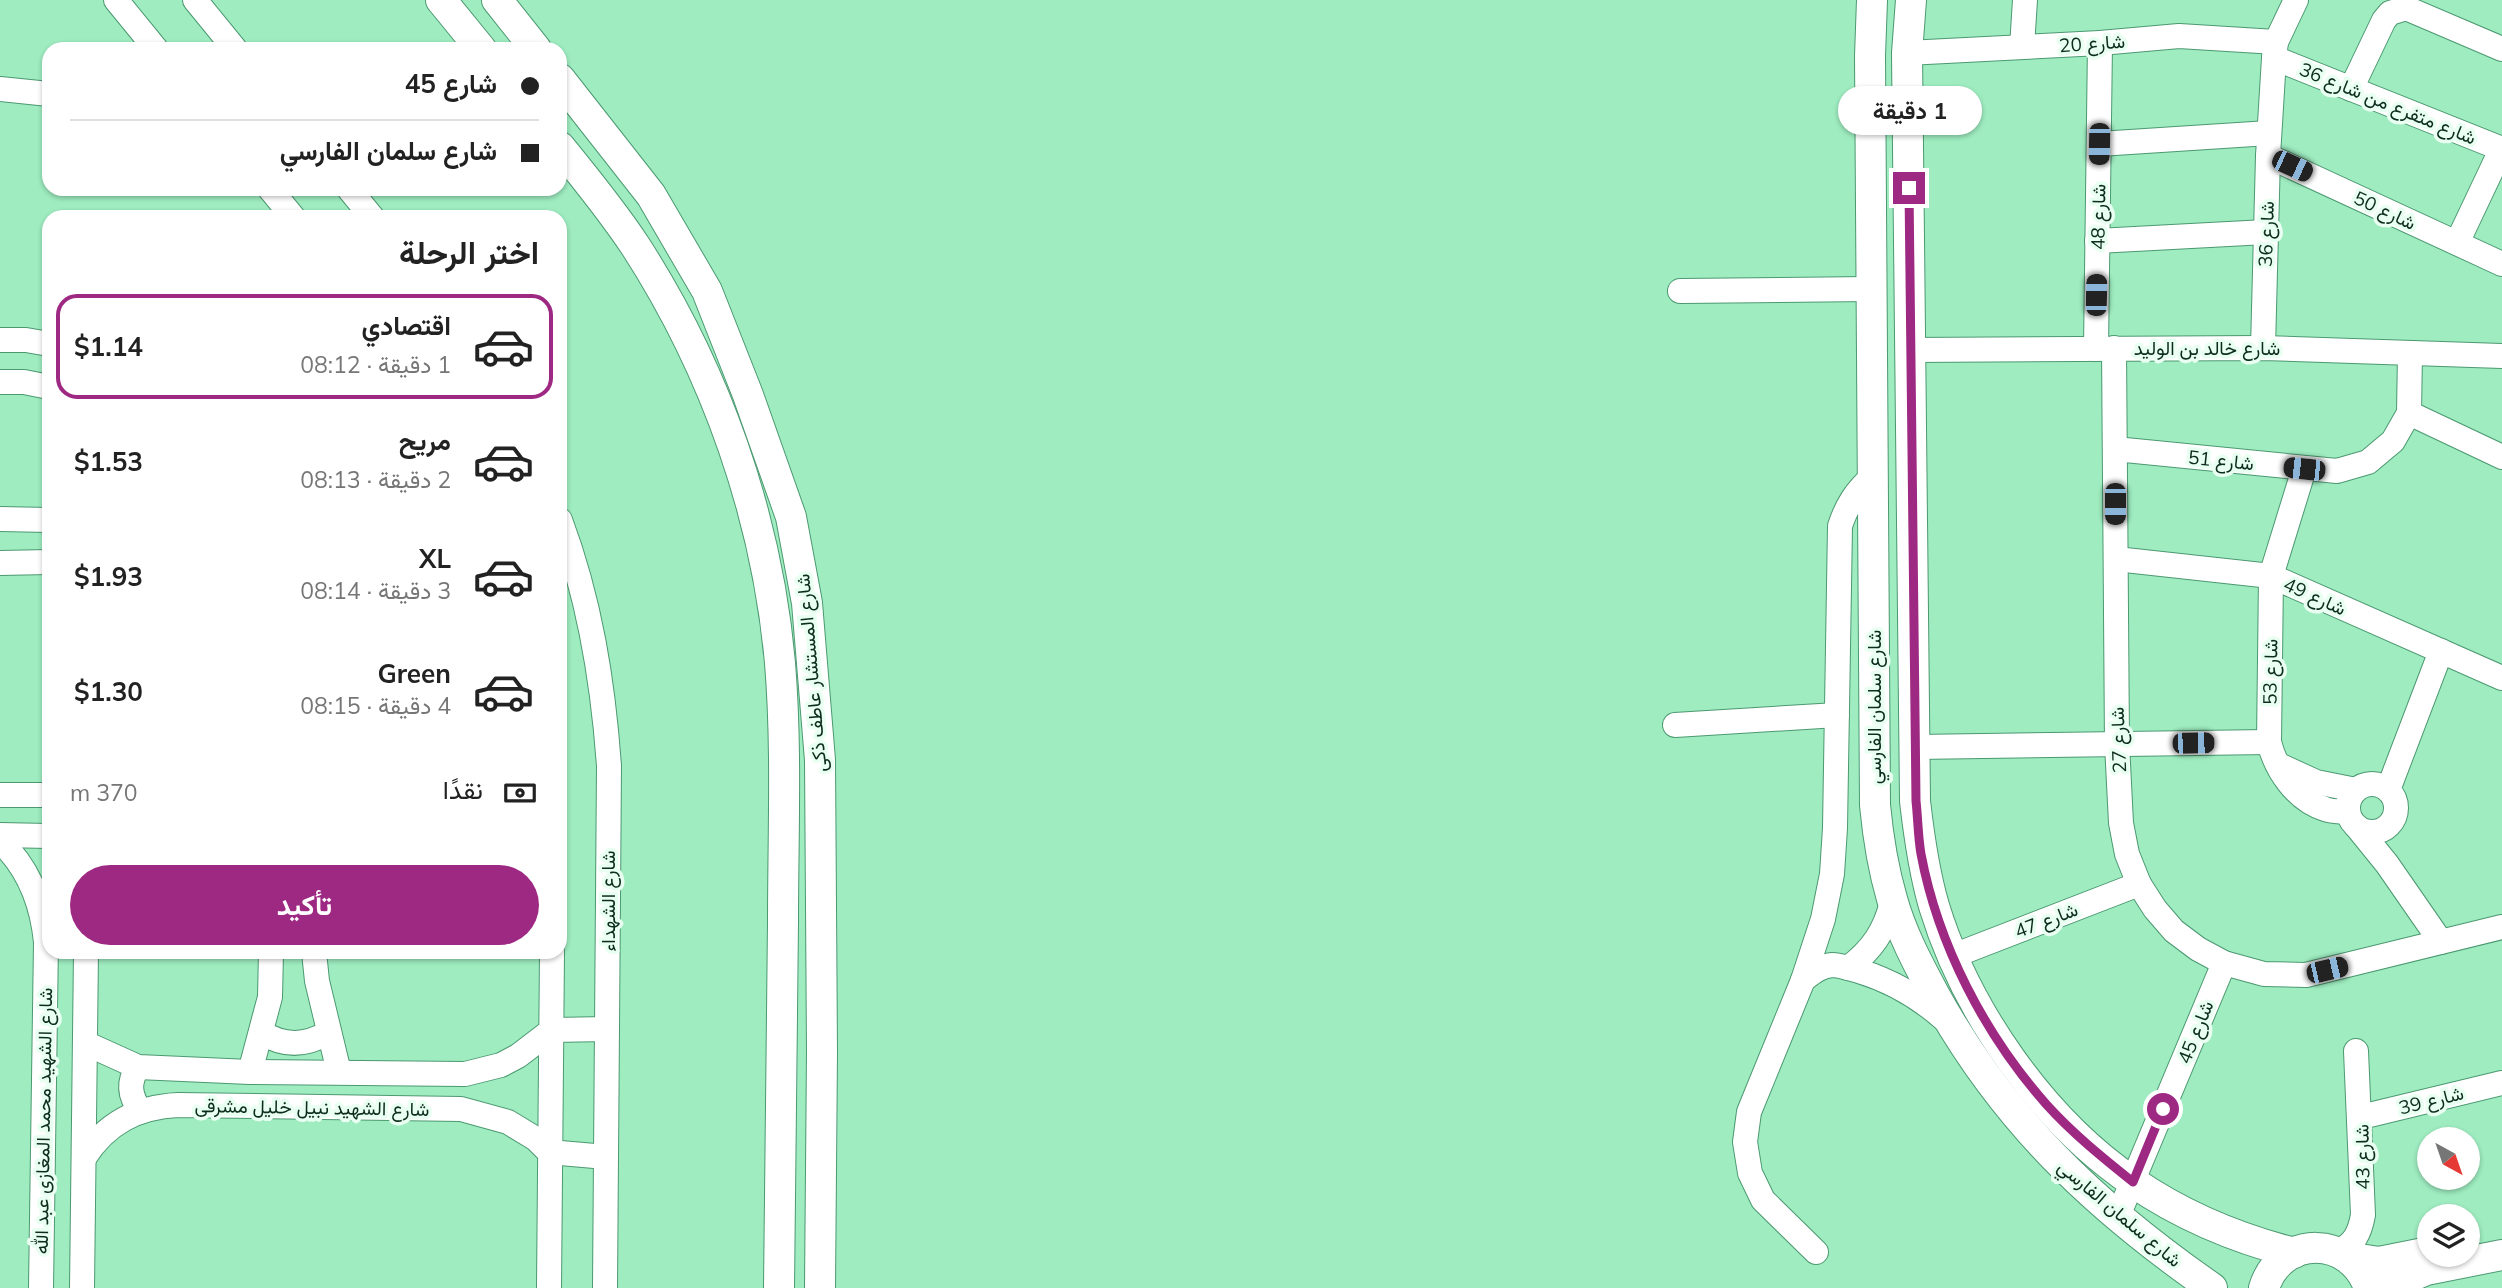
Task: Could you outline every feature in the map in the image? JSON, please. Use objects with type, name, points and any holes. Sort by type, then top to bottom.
[{"type":"street","points":[[116,0],[150,42]]},
{"type":"street","points":[[195,0],[229,42]]},
{"type":"street","points":[[441,0],[475,42]]},
{"type":"street","points":[[497,0],[519,42]]},
{"type":"street","name":"شارع سلمان الفارسي","points":[[1872,0],[1870,56],[1875,805],[1880,854],[1892,902],[1906,938],[1951,1024],[1984,1076],[2022,1124],[2065,1169],[2118,1216],[2212,1288]]},
{"type":"street","name":"شارع سلمان الفارسي","points":[[1911,0],[1907,53],[1916,801],[1922,854],[1934,906],[1953,956],[1979,1009],[2017,1067],[2046,1104],[2088,1146],[2133,1182],[2228,1231],[2294,1252],[2315,1248],[2342,1254]]},
{"type":"street","points":[[2022,47],[2025,0]]},
{"type":"street","name":"شارع 36","points":[[2263,348],[2269,144],[2275,50],[2296,0]]},
{"type":"street","points":[[2351,89],[2384,20],[2398,9],[2406,8],[2502,49]]},
{"type":"street","name":"شارع 20","points":[[1907,53],[2179,36],[2275,50]]},
{"type":"street","name":"شارع 48","points":[[2100,43],[2097,241],[2105,349]]},
{"type":"street","name":"شارع متفرع من شارع 36","points":[[2275,50],[2351,89],[2502,149]]},
{"type":"street","name":"شارع المستشار عاطف ذكى","points":[[567,88],[651,195],[707,290],[792,517],[807,603],[820,760],[820,1288]]},
{"type":"street","points":[[0,89],[42,93]]},
{"type":"street","points":[[2099,144],[2269,144]]},
{"type":"street","name":"شارع 50","points":[[2269,144],[2502,264]]},
{"type":"street","points":[[2457,243],[2502,149]]},
{"type":"street","name":"شارع المستشار عاطف ذكى","points":[[567,156],[637,248],[685,333],[710,389],[740,469],[765,564],[780,661],[784,747],[779,1288]]},
{"type":"street","points":[[276,196],[286,210]]},
{"type":"street","points":[[355,196],[366,210]]},
{"type":"street","points":[[2097,241],[2266,232]]},
{"type":"street","points":[[1680,291],[1871,289]]},
{"type":"street","points":[[0,340],[26,340],[42,343]]},
{"type":"street","name":"شارع خالد بن الوليد","points":[[1911,350],[2263,348],[2502,356]]},
{"type":"street","name":"شارع 27","points":[[2105,349],[2115,449],[2117,744],[2122,823],[2127,854],[2139,884],[2155,909],[2174,931],[2198,949],[2224,963],[2264,974],[2306,975],[2502,927]]},
{"type":"street","points":[[2410,353],[2409,413],[2502,457]]},
{"type":"street","points":[[0,382],[42,386]]},
{"type":"street","name":"شارع 51","points":[[2115,449],[2337,471],[2368,462],[2393,441],[2409,413]]},
{"type":"street","name":"شارع 53","points":[[2304,469],[2271,576],[2269,742],[2290,785],[2305,800],[2326,810],[2354,810]]},
{"type":"street","points":[[1816,1252],[1763,1200],[1750,1172],[1745,1142],[1749,1112],[1803,980],[1823,919],[1832,874],[1840,526],[1846,507],[1857,490],[1872,476]]},
{"type":"street","points":[[0,519],[42,520]]},
{"type":"street","name":"شارع الشهداء","points":[[567,543],[587,608],[599,673],[609,766],[605,1288]]},
{"type":"street","name":"شارع 49","points":[[2116,559],[2271,576],[2502,678]]},
{"type":"street","points":[[0,563],[42,562]]},
{"type":"street","points":[[2388,790],[2441,651]]},
{"type":"street","points":[[1675,725],[1837,715]]},
{"type":"street","points":[[1915,747],[2269,742]]},
{"type":"street","points":[[2354,810],[2372,784],[2388,790],[2396,804],[2393,820],[2400,884]]},
{"type":"street","points":[[0,795],[42,795]]},
{"type":"street","points":[[2354,810],[2372,833],[2388,827],[2393,820]]},
{"type":"street","points":[[2354,810],[2400,884],[2441,942]]},
{"type":"street","points":[[0,835],[42,836]]},
{"type":"street","name":"شارع الشهيد محمد المغازى عبد الله","points":[[0,841],[42,889]]},
{"type":"street","name":"شارع 47","points":[[1953,956],[2139,884]]},
{"type":"street","points":[[1848,968],[1873,946],[1882,933],[1892,902]]},
{"type":"street","name":"شارع الشهيد محمد المغازى عبد الله","points":[[41,1288],[46,959]]},
{"type":"street","name":"شارع الشهيد محمد المغازى عبد الله","points":[[82,1288],[86,959]]},
{"type":"street","points":[[250,1072],[271,997],[271,959]]},
{"type":"street","points":[[315,959],[317,981],[339,1072]]},
{"type":"street","points":[[549,1288],[552,959]]},
{"type":"street","name":"شارع 45","points":[[2118,1216],[2224,963]]},
{"type":"street","points":[[1803,980],[1824,967],[1832,965],[1848,968],[1886,980],[1921,999],[1951,1024]]},
{"type":"street","points":[[552,1030],[607,1029]]},
{"type":"street","name":"شارع الشهيد نبيل خليل مشرقى","points":[[85,1043],[138,1067],[250,1072],[465,1074],[483,1071],[518,1056],[552,1030]]},
{"type":"street","points":[[261,1032],[279,1042],[300,1044],[311,1042],[329,1032]]},
{"type":"street","name":"شارع 43","points":[[2342,1254],[2354,1241],[2362,1223],[2361,1117],[2356,1051]]},
{"type":"street","points":[[138,1067],[130,1089],[141,1111]]},
{"type":"street","name":"شارع 39","points":[[2361,1117],[2502,1083]]},
{"type":"street","name":"شارع الشهيد نبيل خليل مشرقى","points":[[84,1158],[107,1129],[123,1118],[159,1106],[178,1105],[461,1109],[508,1122],[537,1139],[549,1152]]},
{"type":"street","points":[[549,1152],[606,1157]]},
{"type":"street","points":[[2480,1240],[2502,1235]]},
{"type":"street","points":[[2264,1288],[2276,1266],[2294,1252]]},
{"type":"street","points":[[2342,1254],[2379,1262],[2417,1254]]},
{"type":"street","points":[[2342,1254],[2364,1275],[2368,1288]]},
{"type":"street","points":[[2385,1288],[2426,1270],[2502,1255]]},
{"type":"route","points":[[1909,188],[1916,801],[1922,854],[1934,906],[1953,956],[1979,1009],[2010,1058],[2046,1104],[2088,1146],[2133,1182],[2163,1109]]}]
